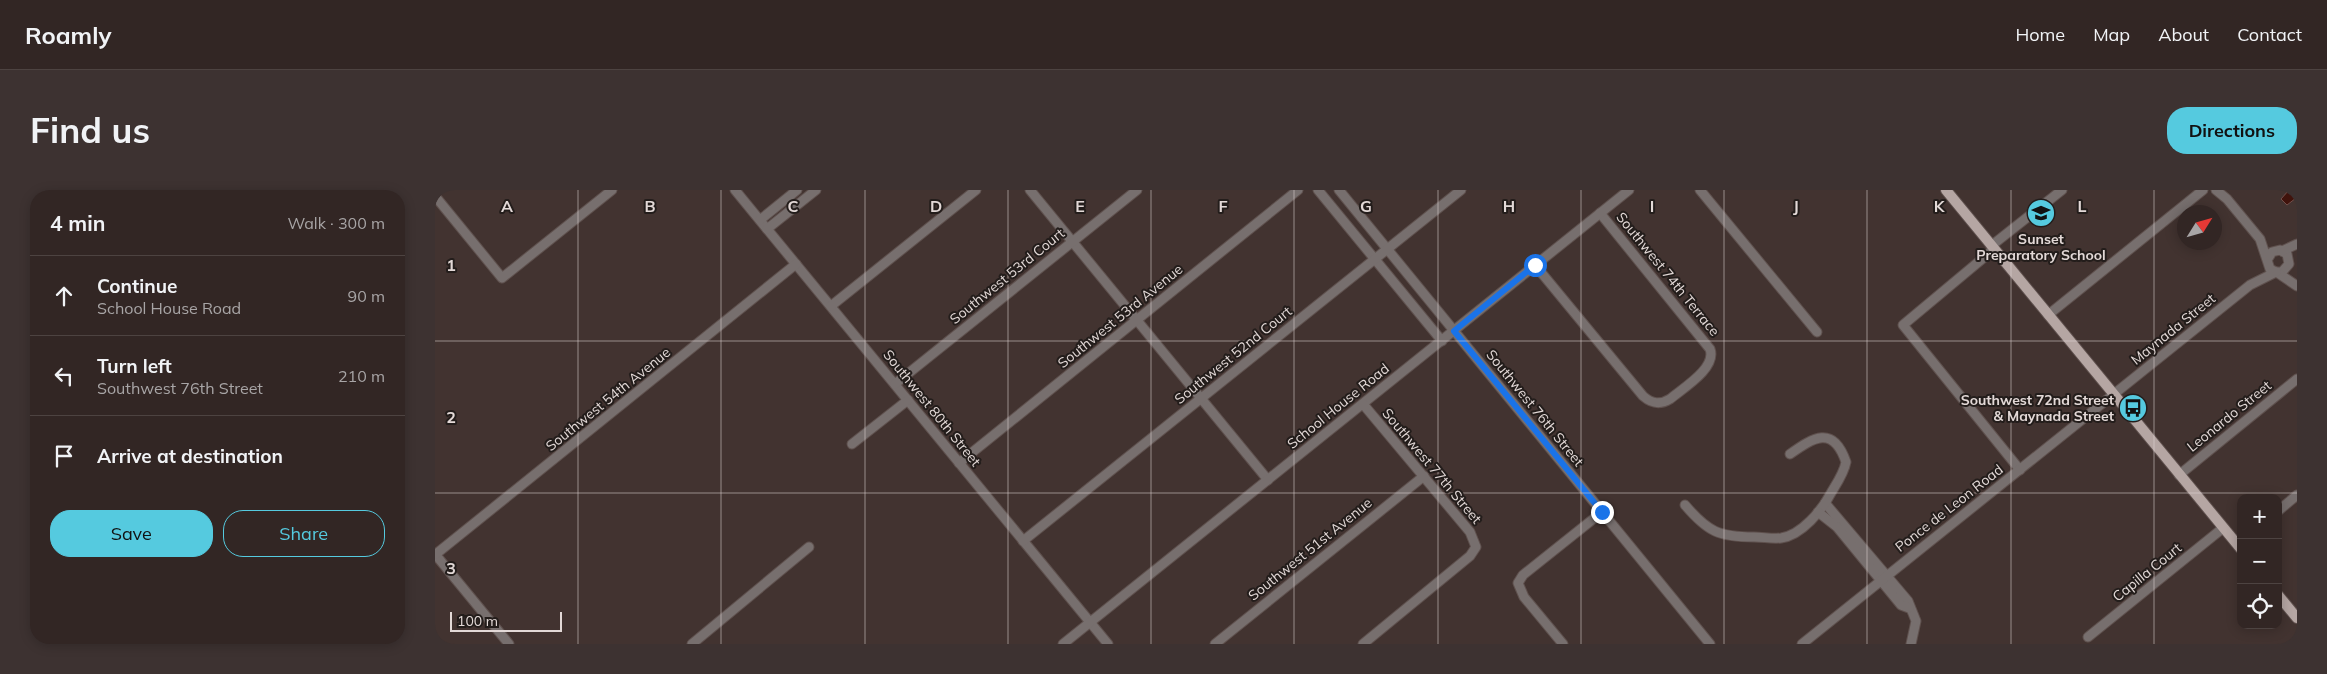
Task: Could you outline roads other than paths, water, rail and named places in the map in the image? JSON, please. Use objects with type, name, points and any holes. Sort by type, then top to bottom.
[{"type":"main road","points":[[1946,190],[2179,475],[2237,543]]},
{"type":"main road","points":[[2282,599],[2296,614]]},
{"type":"street","points":[[435,196],[502,278],[612,190]]},
{"type":"street","name":"Southwest 80th Street","points":[[735,190],[1108,644]]},
{"type":"street","points":[[760,220],[797,190]]},
{"type":"street","points":[[767,229],[816,190]]},
{"type":"street","points":[[831,306],[976,190]]},
{"type":"street","points":[[1030,190],[1268,480]]},
{"type":"street","name":"Southwest 53rd Court","points":[[895,384],[1137,190]]},
{"type":"street","name":"Southwest 53rd Avenue","points":[[959,463],[1299,190]]},
{"type":"street","points":[[1318,190],[1442,341]]},
{"type":"street","name":"Southwest 76th Street","points":[[1339,190],[1710,644]]},
{"type":"street","name":"Southwest 52nd Court","points":[[1023,541],[1461,190]]},
{"type":"street","points":[[1699,190],[1817,332]]},
{"type":"street","points":[[2020,470],[1903,325],[2062,190]]},
{"type":"street","points":[[2048,315],[2203,190]]},
{"type":"street","points":[[2217,190],[2227,199],[2260,239],[2287,254],[2297,281]]},
{"type":"street","name":"School House Road","points":[[1063,644],[1627,191]]},
{"type":"street","name":"Southwest 74th Terrace","points":[[1535,265],[1646,399],[1655,403],[1670,399],[1708,367],[1712,353],[1703,337],[1601,213]]},
{"type":"street","points":[[2260,239],[2270,269],[2297,286]]},
{"type":"street","points":[[2267,262],[2272,252],[2297,244]]},
{"type":"street","points":[[2277,272],[2285,270],[2297,250]]},
{"type":"street","name":"Maynada Street","points":[[2250,285],[2267,262]]},
{"type":"street","name":"Southwest 54th Avenue","points":[[435,554],[796,264]]},
{"type":"street","name":"Maynada Street","points":[[2113,394],[2250,285],[2277,272]]},
{"type":"street","name":"Leonardo Street","points":[[2179,475],[2297,379]]},
{"type":"street","name":"Ponce de Leon Road","points":[[1802,644],[2113,394]]},
{"type":"street","points":[[852,444],[908,400]]},
{"type":"street","name":"Southwest 77th Street","points":[[1363,404],[1470,532],[1476,547],[1470,556],[1363,644]]},
{"type":"street","points":[[1685,505],[1702,524],[1715,532],[1734,538],[1781,538],[1791,535],[1818,512],[1825,503],[1846,464],[1844,456],[1836,445],[1828,439],[1818,436],[1790,454]]},
{"type":"street","name":"Southwest 51st Avenue","points":[[1215,644],[1423,476]]},
{"type":"street","points":[[2282,508],[2297,495]]},
{"type":"street","points":[[1825,503],[1867,559],[1908,601],[1909,608],[1916,621],[1911,644]]},
{"type":"street","points":[[1563,644],[1524,597],[1518,585],[1523,575],[1602,512]]},
{"type":"street","points":[[1818,512],[1843,529]]},
{"type":"street","name":"Capilla Court","points":[[2088,637],[2223,528]]},
{"type":"street","points":[[691,644],[809,547]]},
{"type":"street","points":[[435,554],[508,644]]},
{"type":"place","name":"Sunset Preparatory School","points":[[2041,213]]},
{"type":"place","name":"Southwest 72nd Street & Maynada Street","points":[[2133,408]]}]
